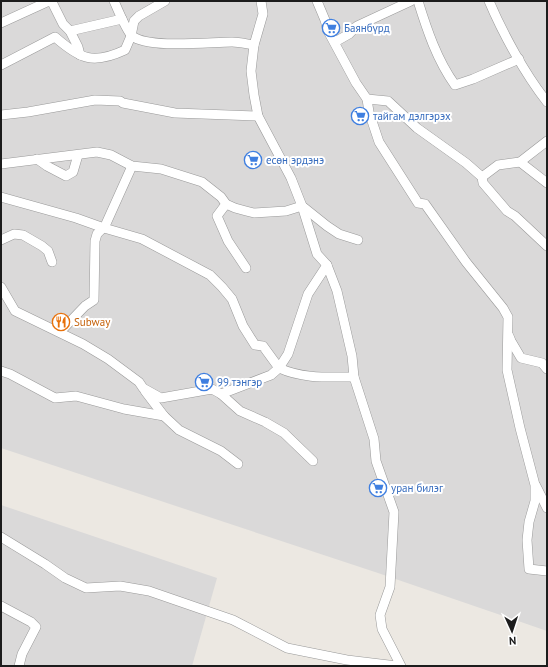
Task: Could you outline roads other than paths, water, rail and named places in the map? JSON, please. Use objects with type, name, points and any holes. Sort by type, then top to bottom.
[{"type":"street","points":[[1,23],[51,1],[54,4],[63,24],[70,31],[78,47],[80,55]]},
{"type":"street","points":[[114,1],[131,36],[149,43],[179,44],[233,42],[254,45]]},
{"type":"street","points":[[55,37],[67,48],[86,58],[106,58],[125,50],[131,36],[134,21],[139,16],[165,1]]},
{"type":"street","points":[[261,1],[263,14],[254,45],[251,71],[258,116],[291,178],[302,206],[317,254],[326,265],[337,291],[352,356],[354,377],[374,439],[376,461],[394,512],[390,587],[380,615],[382,630],[401,666]]},
{"type":"street","points":[[317,1],[328,31],[356,84],[367,99],[369,112],[378,142],[418,203],[425,204],[466,262],[503,308],[508,317],[509,333],[507,370],[520,428],[535,484],[547,508]]},
{"type":"street","points":[[335,42],[349,34],[357,26],[411,1]]},
{"type":"street","points":[[418,1],[427,28],[447,73],[455,85],[473,79],[519,59]]},
{"type":"street","points":[[489,1],[499,24],[519,59],[547,102]]},
{"type":"street","points":[[70,31],[122,19]]},
{"type":"street","points":[[55,37],[56,29],[63,24]]},
{"type":"street","points":[[1,65],[55,37]]},
{"type":"street","points":[[367,99],[388,101],[417,128],[466,163],[482,177],[483,183],[507,211],[516,216],[547,246]]},
{"type":"street","points":[[1,115],[28,112],[95,100],[120,101],[123,103],[175,113],[258,116]]},
{"type":"street","points":[[482,177],[498,166],[520,162],[547,141]]},
{"type":"street","points":[[1,164],[97,152],[111,155],[132,166],[161,169],[202,182],[221,197],[226,204],[235,208],[254,213],[286,211],[302,206]]},
{"type":"street","points":[[37,159],[66,176],[73,172],[78,155]]},
{"type":"street","points":[[520,162],[547,183]]},
{"type":"street","points":[[60,332],[85,306],[94,300],[95,241],[98,234],[104,228],[132,166]]},
{"type":"street","points":[[1,197],[76,218],[142,239],[210,275],[222,286],[232,299],[243,326],[255,345],[263,346],[279,368],[289,373],[318,377],[354,377]]},
{"type":"street","points":[[226,204],[217,216],[228,241],[246,268]]},
{"type":"street","points":[[302,206],[339,234],[358,240]]},
{"type":"street","points":[[1,240],[14,234],[23,235],[48,251],[52,262]]},
{"type":"street","points":[[221,394],[270,375],[279,368],[288,354],[308,294],[326,265]]},
{"type":"street","points":[[1,287],[15,311],[60,332],[108,359],[140,382],[164,416],[179,430],[221,451],[238,464]]},
{"type":"street","points":[[509,333],[511,341],[521,358],[542,363],[547,369]]},
{"type":"street","points":[[1,371],[10,374],[55,398],[76,396],[124,409],[164,416]]},
{"type":"street","points":[[143,388],[161,398],[212,389],[221,394],[240,411],[265,422],[284,433],[313,461]]},
{"type":"street","points":[[535,484],[535,501],[529,522],[527,540],[529,569],[547,571]]},
{"type":"street","points":[[1,537],[65,578],[86,588],[120,586],[149,591],[233,620],[287,648],[347,660],[397,666]]},
{"type":"street","points":[[1,606],[32,622],[36,626],[22,654],[19,666]]},
{"type":"place","name":"Баянбүрд","points":[[331,28]]},
{"type":"place","name":"тайгам дэлгэрэх","points":[[360,116]]},
{"type":"place","name":"есөн эрдэнэ","points":[[253,160]]},
{"type":"place","name":"Subway","points":[[61,322]]},
{"type":"place","name":"99 тэнгэр","points":[[204,382]]},
{"type":"place","name":"уран билэг","points":[[378,488]]}]
